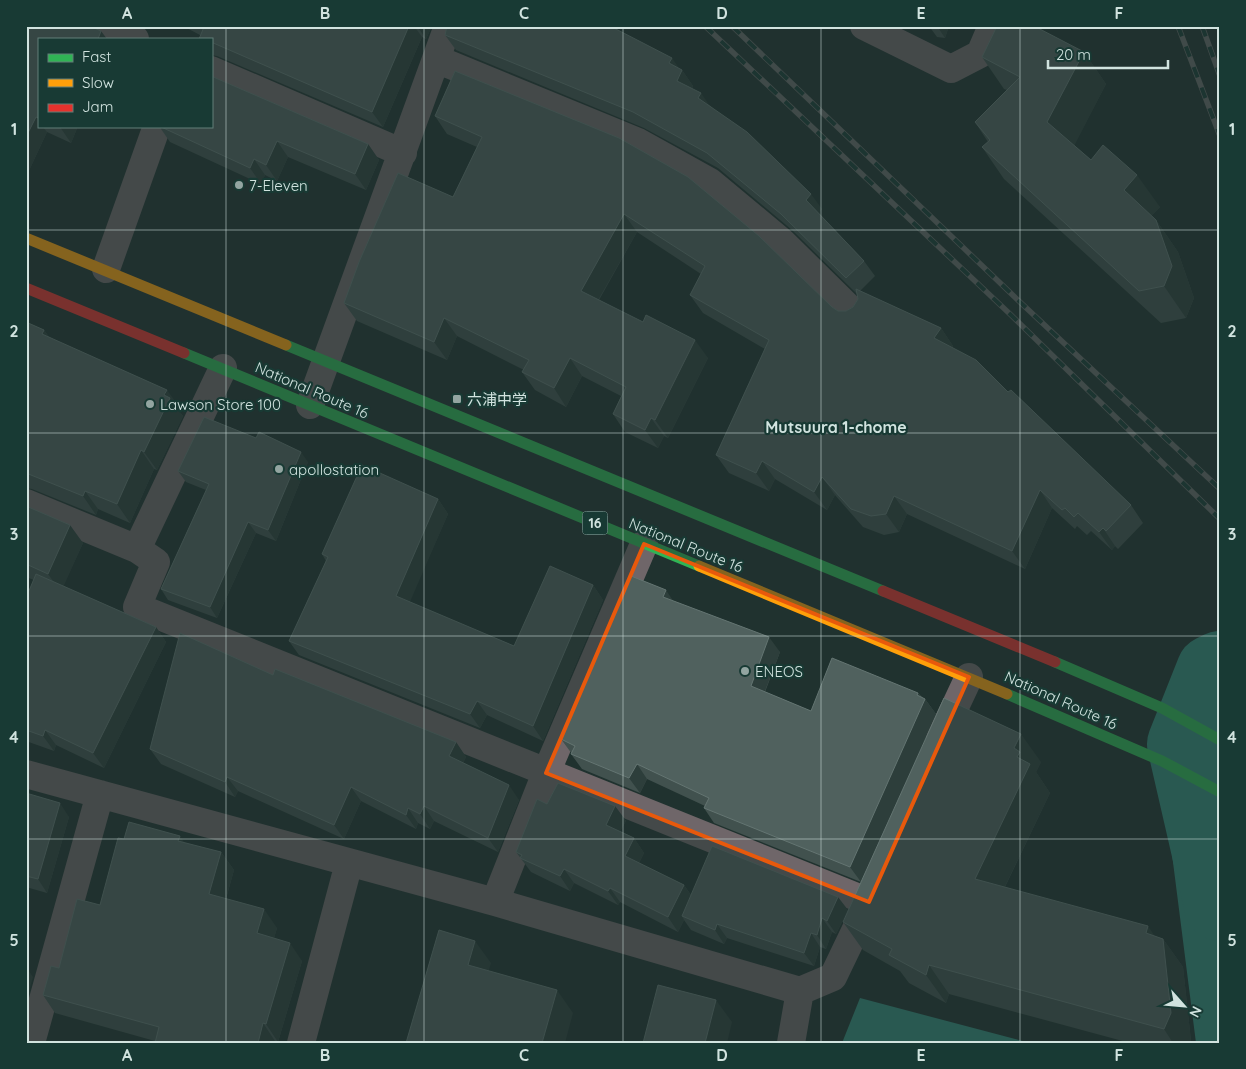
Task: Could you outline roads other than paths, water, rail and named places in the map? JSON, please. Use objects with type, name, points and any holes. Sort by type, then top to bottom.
[{"type":"highway","name":"National Route 16","points":[[26,238],[106,269],[1162,708],[1220,740]]},
{"type":"highway","name":"National Route 16","points":[[26,288],[644,544],[969,676],[1162,761],[1219,792]]},
{"type":"street","points":[[103,26],[133,38]]},
{"type":"street","points":[[310,405],[448,26]]},
{"type":"street","points":[[864,26],[951,69],[980,54],[992,26]]},
{"type":"street","points":[[436,59],[638,142],[710,182],[782,242],[855,314]]},
{"type":"street","points":[[212,70],[403,153]]},
{"type":"street","points":[[106,269],[156,128]]},
{"type":"street","points":[[137,549],[223,368]]},
{"type":"street","points":[[26,503],[137,549],[156,562],[137,607],[869,902]]},
{"type":"street","points":[[494,902],[546,772],[644,544]]},
{"type":"street","points":[[930,761],[969,676]]},
{"type":"street","points":[[26,774],[494,902],[800,991],[833,977],[880,876]]},
{"type":"street","points":[[31,1043],[100,794]]},
{"type":"street","points":[[301,1043],[349,863]]},
{"type":"street","points":[[791,1043],[800,991]]},
{"type":"waterway","points":[[1220,667],[1212,671],[1183,744],[1220,905]]},
{"type":"railway","points":[[705,26],[1011,315],[1220,519]]},
{"type":"railway","points":[[732,26],[1021,303],[1220,489]]},
{"type":"railway","points":[[1178,26],[1220,136]]},
{"type":"railway","points":[[1202,26],[1220,76]]},
{"type":"place","name":"7-Eleven","points":[[239,185]]},
{"type":"place","name":"六浦中学","points":[[457,399]]},
{"type":"place","name":"Lawson Store 100","points":[[150,404]]},
{"type":"place","name":"apollostation","points":[[279,469]]},
{"type":"place","name":"ENEOS","points":[[745,671]]},
{"type":"district","name":"Mutsuura 1-chome","points":[[836,427]]}]
